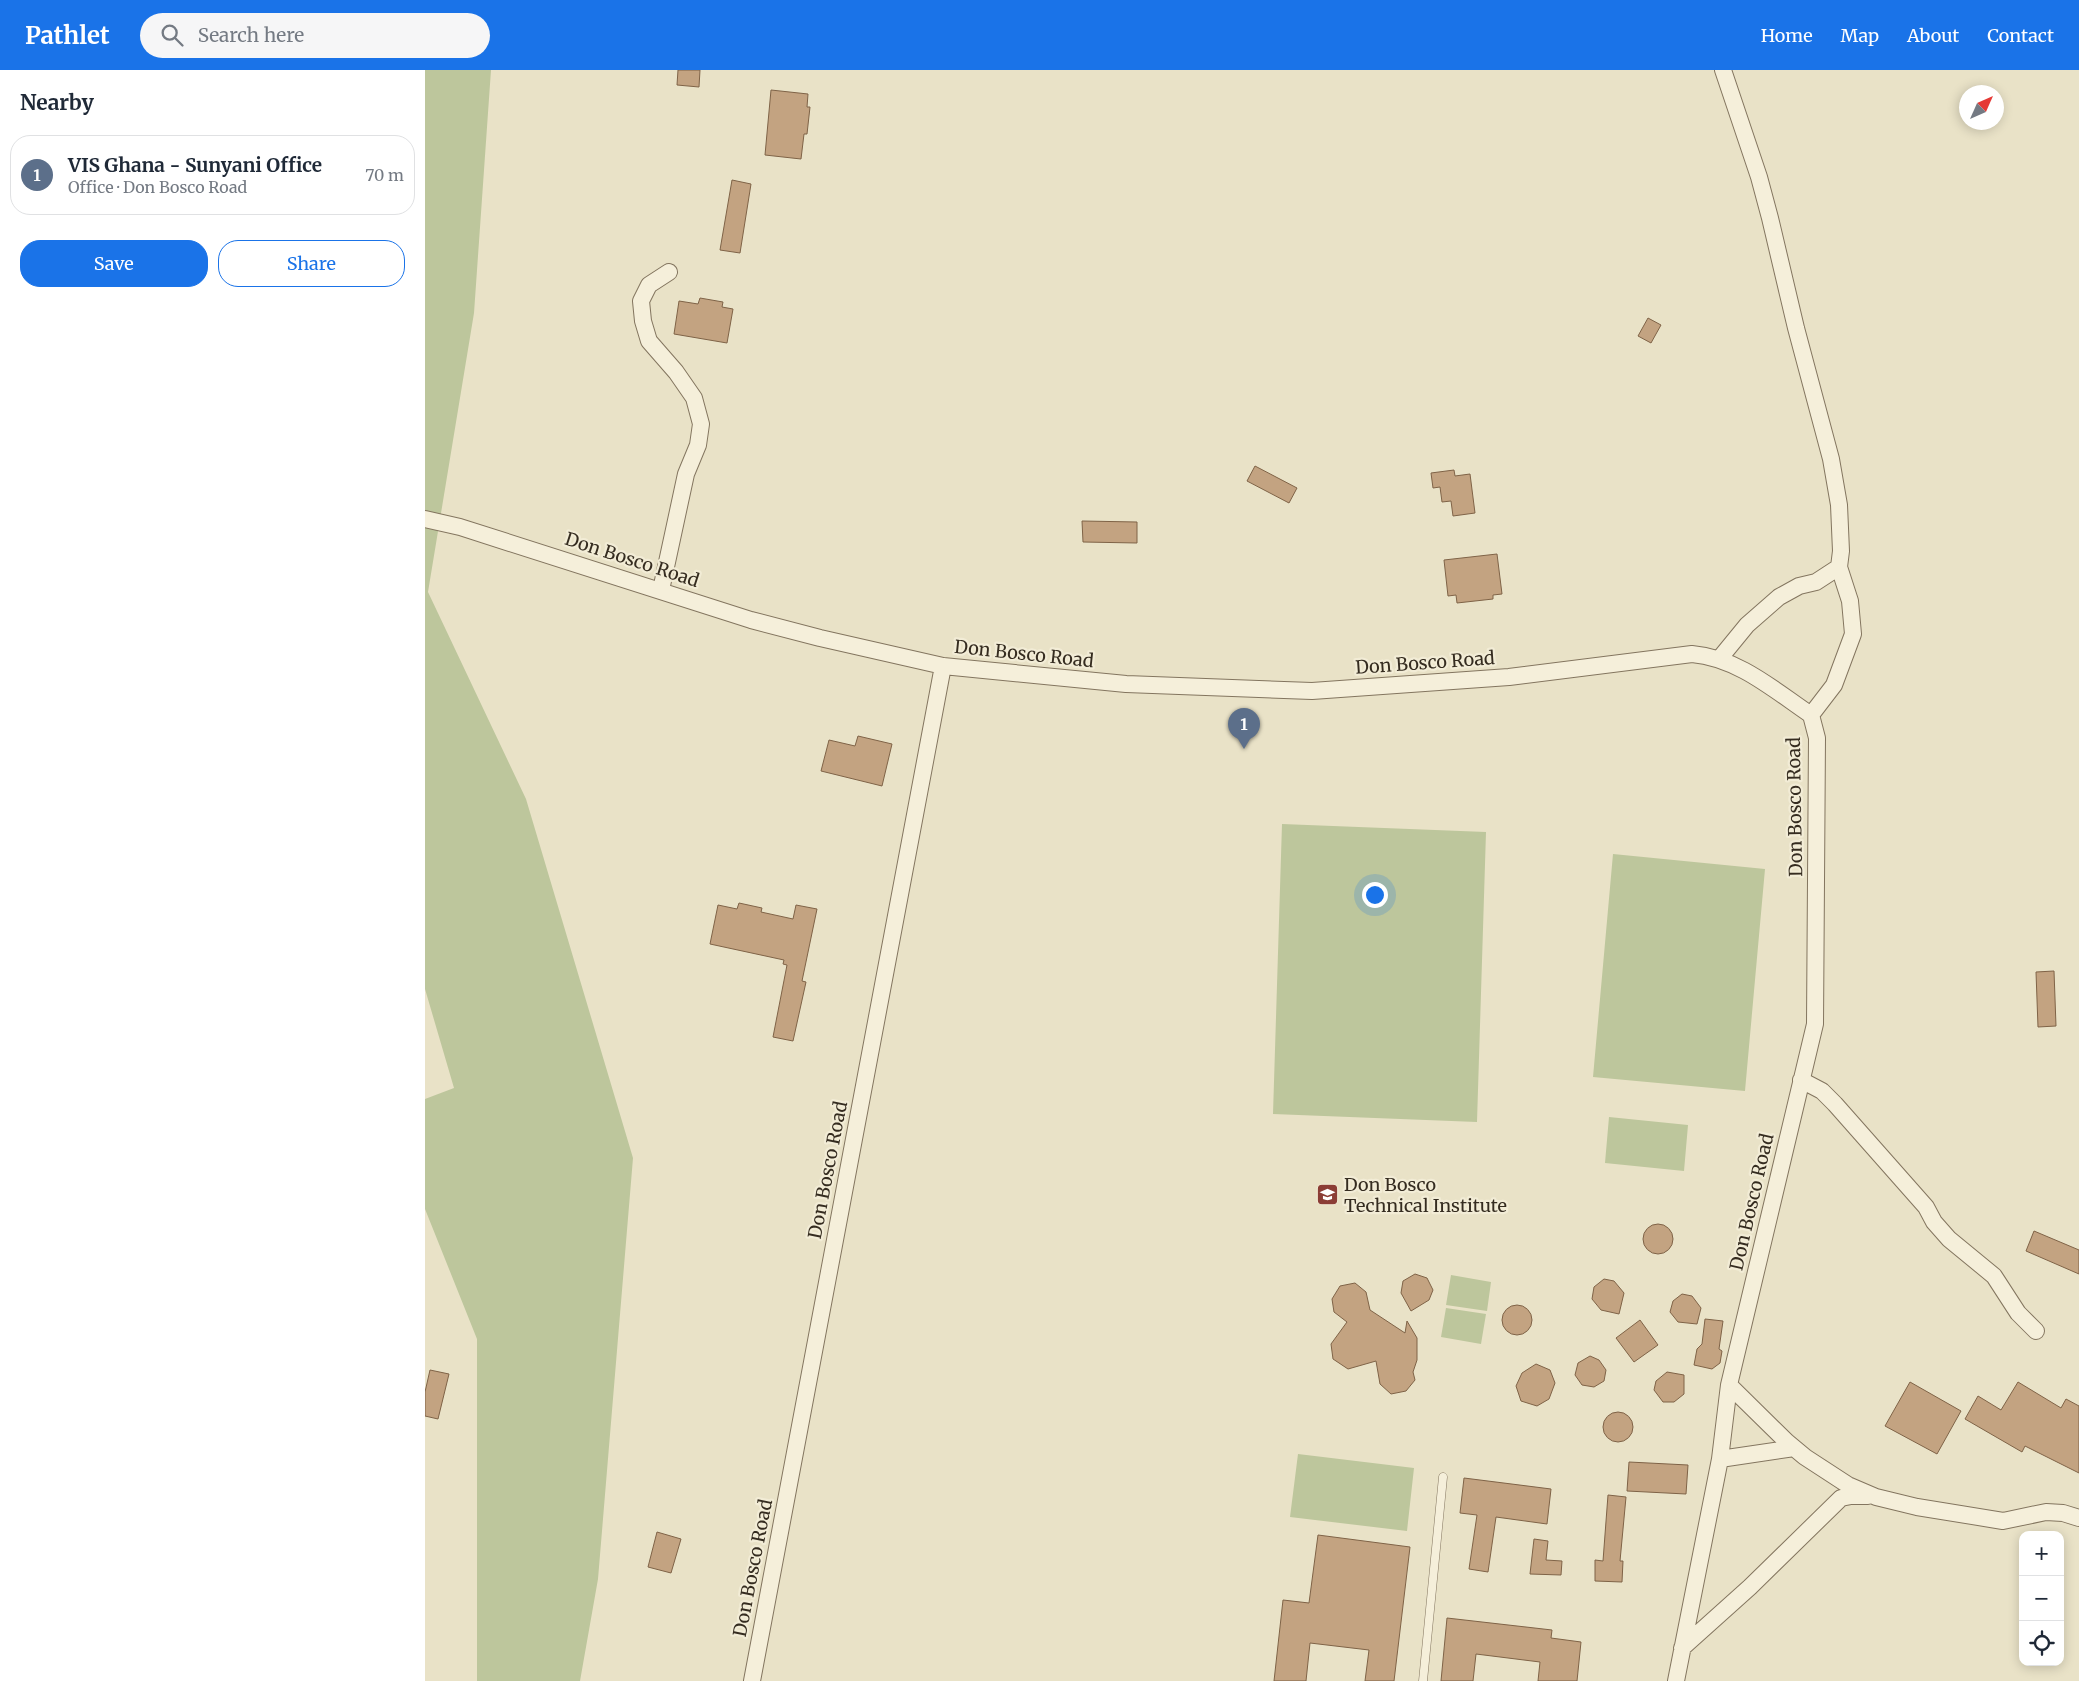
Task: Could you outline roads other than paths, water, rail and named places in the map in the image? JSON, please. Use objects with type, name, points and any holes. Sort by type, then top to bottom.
[{"type":"street","points":[[1723,70],[1759,177],[1796,328],[1831,459],[1839,505],[1841,551],[1839,568],[1850,600],[1853,634],[1834,685],[1811,715]]},
{"type":"street","points":[[661,590],[686,474],[698,445],[701,424],[694,398],[676,372],[649,341],[643,321],[641,301],[649,285],[669,272]]},
{"type":"street","name":"Don Bosco Road","points":[[425,519],[461,527],[751,620],[943,666],[1126,684],[1312,691],[1509,677],[1692,654],[1720,658],[1742,668],[1811,715],[1817,738],[1815,1024],[1729,1385],[1720,1459],[1676,1681]]},
{"type":"street","points":[[1720,658],[1747,625],[1779,597],[1799,586],[1816,582],[1839,568]]},
{"type":"street","name":"Don Bosco Road","points":[[752,1681],[943,666]]},
{"type":"street","points":[[1801,1080],[1822,1091],[1835,1104],[1926,1207],[1934,1222],[1949,1239],[1994,1276],[2017,1313],[2036,1331]]},
{"type":"street","points":[[1729,1385],[1794,1448],[1848,1485],[1876,1497],[1917,1507],[2003,1521],[2046,1512],[2063,1513],[2079,1518]]},
{"type":"street","points":[[1720,1459],[1794,1448]]},
{"type":"street","points":[[1682,1648],[1750,1587],[1841,1498],[1851,1496],[1876,1497]]},
{"type":"lane","points":[[1423,1681],[1443,1477]]},
{"type":"place","name":"VIS Ghana - Sunyani Office","points":[[1244,749]]},
{"type":"place","name":"Don Bosco Technical Institute","points":[[1328,1195]]}]
